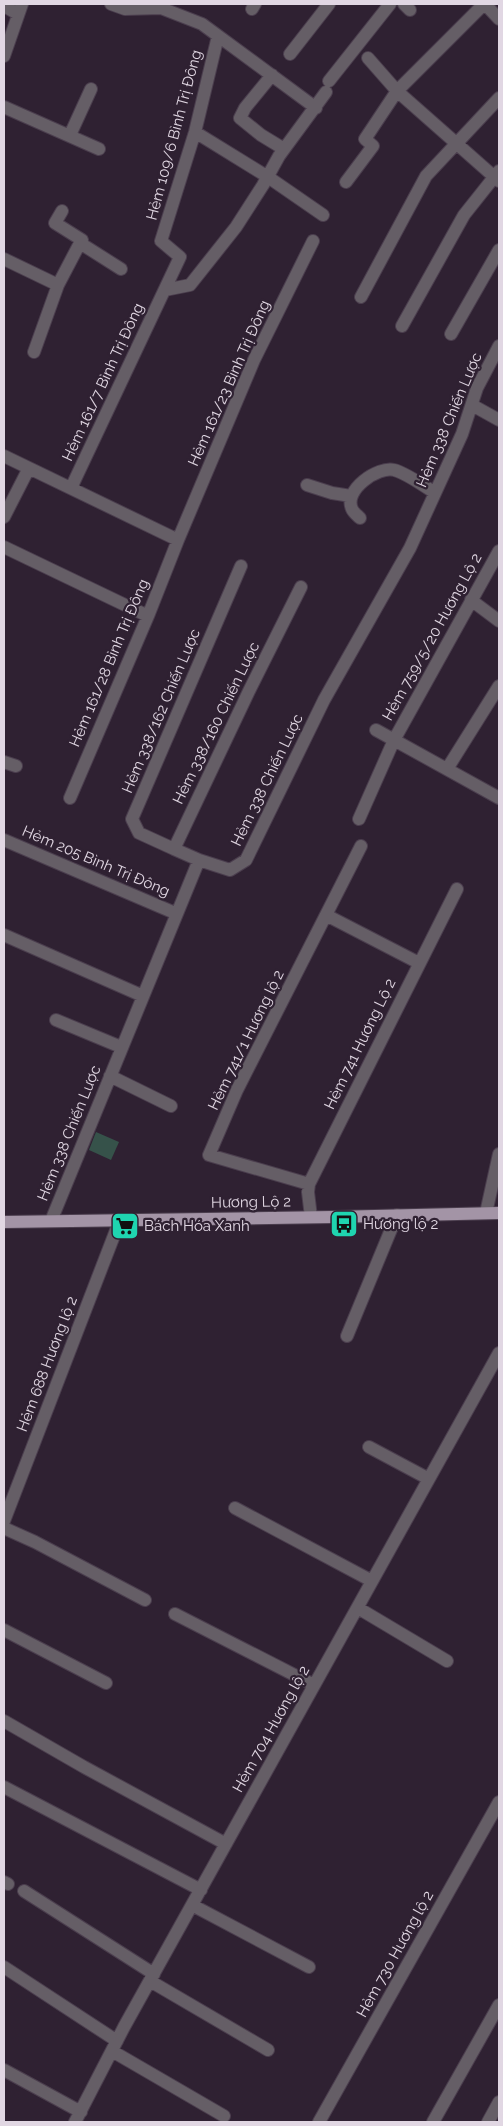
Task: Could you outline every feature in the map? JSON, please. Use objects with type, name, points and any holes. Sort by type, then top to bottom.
[{"type":"main road","name":"Hương Lộ 2","points":[[4,1222],[499,1213]]},
{"type":"street","points":[[111,4],[125,9],[160,8],[202,24],[316,108]]},
{"type":"street","points":[[290,54],[329,4]]},
{"type":"street","points":[[165,290],[190,285],[236,227],[284,149],[316,108],[328,87],[390,4]]},
{"type":"street","points":[[346,182],[373,146],[365,139],[397,91],[484,4],[499,20]]},
{"type":"street","points":[[4,6],[20,9],[4,56]]},
{"type":"street","name":"Hẻm 109/6 Bình Trị Đông","points":[[165,290],[180,257],[161,241],[195,132],[218,36]]},
{"type":"street","points":[[368,58],[397,91],[457,144],[498,176],[464,214],[402,326]]},
{"type":"street","points":[[272,75],[245,108],[240,118],[261,135],[284,149]]},
{"type":"street","points":[[70,135],[91,89]]},
{"type":"street","points":[[361,297],[426,176],[499,98]]},
{"type":"street","points":[[4,107],[99,149]]},
{"type":"street","points":[[195,132],[268,177],[323,215]]},
{"type":"street","points":[[34,352],[58,285],[82,240],[55,223],[62,211]]},
{"type":"street","name":"Hẻm 161/23 Bình Trị Đông","points":[[178,540],[254,360],[313,241]]},
{"type":"street","points":[[80,243],[121,269]]},
{"type":"street","points":[[451,334],[499,250]]},
{"type":"street","points":[[4,259],[58,285]]},
{"type":"street","name":"Hẻm 161/7 Bình Trị Đông","points":[[71,488],[165,290]]},
{"type":"street","name":"Hẻm 338 Chiến Lược","points":[[51,1221],[175,913],[199,860],[230,870],[246,860],[324,700],[410,548],[462,434],[478,388],[499,346]]},
{"type":"street","points":[[472,406],[499,420]]},
{"type":"street","points":[[4,456],[178,540]]},
{"type":"street","points":[[4,517],[28,468]]},
{"type":"street","points":[[360,518],[352,508],[351,496],[360,483],[375,473],[394,470],[435,493]]},
{"type":"street","points":[[307,484],[332,493],[351,496]]},
{"type":"street","name":"Hẻm 161/28 Bình Trị Đông","points":[[70,798],[148,616],[178,540]]},
{"type":"street","points":[[4,547],[148,616]]},
{"type":"street","name":"Hẻm 759/5/20 Hương Lộ 2","points":[[394,740],[499,551]]},
{"type":"street","name":"Hẻm 338/162 Chiến Lược","points":[[174,849],[140,833],[132,819],[241,566]]},
{"type":"street","name":"Hẻm 338/160 Chiến Lược","points":[[174,849],[301,587]]},
{"type":"street","points":[[471,600],[499,621]]},
{"type":"street","points":[[447,769],[499,686]]},
{"type":"street","points":[[376,730],[499,798]]},
{"type":"street","points":[[359,819],[394,740]]},
{"type":"street","name":"Hẻm 205 Bình Trị Đông","points":[[4,841],[175,913]]},
{"type":"street","name":"Hẻm 741/1 Hương lộ 2","points":[[309,1184],[209,1155],[238,1090],[361,846]]},
{"type":"street","points":[[174,849],[199,860]]},
{"type":"street","name":"Hẻm 741 Hương Lộ 2","points":[[310,1217],[309,1184],[456,889]]},
{"type":"street","points":[[326,915],[419,963]]},
{"type":"street","points":[[4,935],[143,996]]},
{"type":"street","points":[[56,1020],[121,1047]]},
{"type":"street","points":[[110,1076],[171,1106]]},
{"type":"street","points":[[486,1213],[499,1154]]},
{"type":"street","points":[[347,1336],[397,1215]]},
{"type":"street","name":"Hẻm 688 Hương lộ 2","points":[[4,1521],[120,1220]]},
{"type":"street","name":"Hẻm 704 Hương lộ 2","points":[[78,2117],[192,1905],[499,1353]]},
{"type":"street","points":[[369,1447],[429,1479]]},
{"type":"street","points":[[235,1508],[372,1581]]},
{"type":"street","points":[[4,1528],[36,1542],[145,1600]]},
{"type":"street","points":[[358,1608],[447,1661]]},
{"type":"street","points":[[176,1614],[314,1685]]},
{"type":"street","points":[[4,1630],[106,1683]]},
{"type":"street","points":[[4,1721],[226,1844]]},
{"type":"street","points":[[4,1787],[201,1890]]},
{"type":"street","name":"Hẻm 730 Hương lộ 2","points":[[319,2122],[499,1802]]},
{"type":"street","points":[[24,1890],[152,1978],[268,2050]]},
{"type":"street","points":[[192,1905],[309,1967]]},
{"type":"street","points":[[4,1967],[115,2046],[224,2116]]},
{"type":"street","points":[[433,2122],[499,2005]]},
{"type":"street","points":[[4,2070],[78,2117]]},
{"type":"street","points":[[488,2122],[499,2102]]},
{"type":"building","points":[[96,1132],[119,1142],[111,1160],[89,1150]]},
{"type":"place","name":"Hương lộ 2","points":[[344,1224]]},
{"type":"place","name":"Bách Hóa Xanh","points":[[125,1226]]}]
